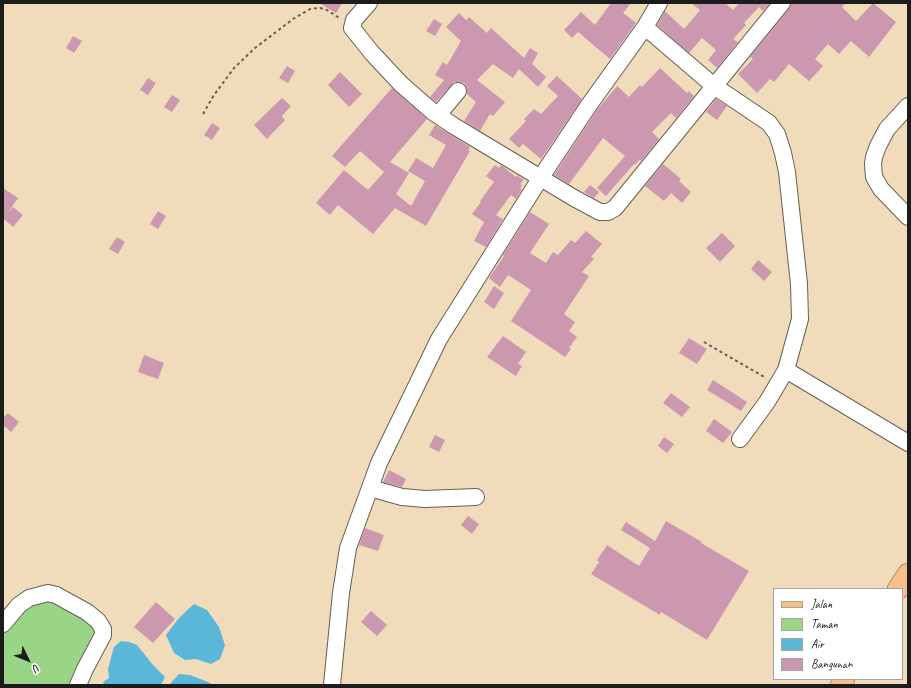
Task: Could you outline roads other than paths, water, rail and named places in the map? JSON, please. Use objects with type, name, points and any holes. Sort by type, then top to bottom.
[{"type":"main road","points":[[899,588],[908,574]]},
{"type":"street","points":[[369,3],[354,20],[352,28],[372,53],[401,84],[438,115],[502,155],[600,212],[608,212],[615,208],[782,3]]},
{"type":"street","points":[[332,685],[341,593],[348,548],[379,463],[441,334],[542,177],[645,27],[659,3]]},
{"type":"street","points":[[645,27],[714,86],[769,123],[777,134],[783,153],[797,258],[800,319],[786,370],[767,402],[740,439]]},
{"type":"street","points":[[438,115],[458,90]]},
{"type":"street","points":[[908,106],[887,129],[878,146],[873,164],[874,177],[881,188],[908,217]]},
{"type":"street","points":[[786,370],[908,443]]},
{"type":"street","points":[[370,488],[402,497],[425,499],[476,497]]},
{"type":"street","points":[[3,624],[19,605],[33,597],[48,593],[56,595],[87,612],[98,621],[103,629],[103,635],[78,685]]},
{"type":"water","points":[[194,604],[207,610],[219,627],[225,645],[220,659],[211,664],[196,659],[185,660],[174,653],[166,635],[179,618]]},
{"type":"water","points":[[121,641],[137,645],[165,677],[161,685],[104,685],[103,682],[109,678],[108,669],[114,647]]},
{"type":"water","points":[[179,674],[190,675],[213,685],[169,685]]}]
